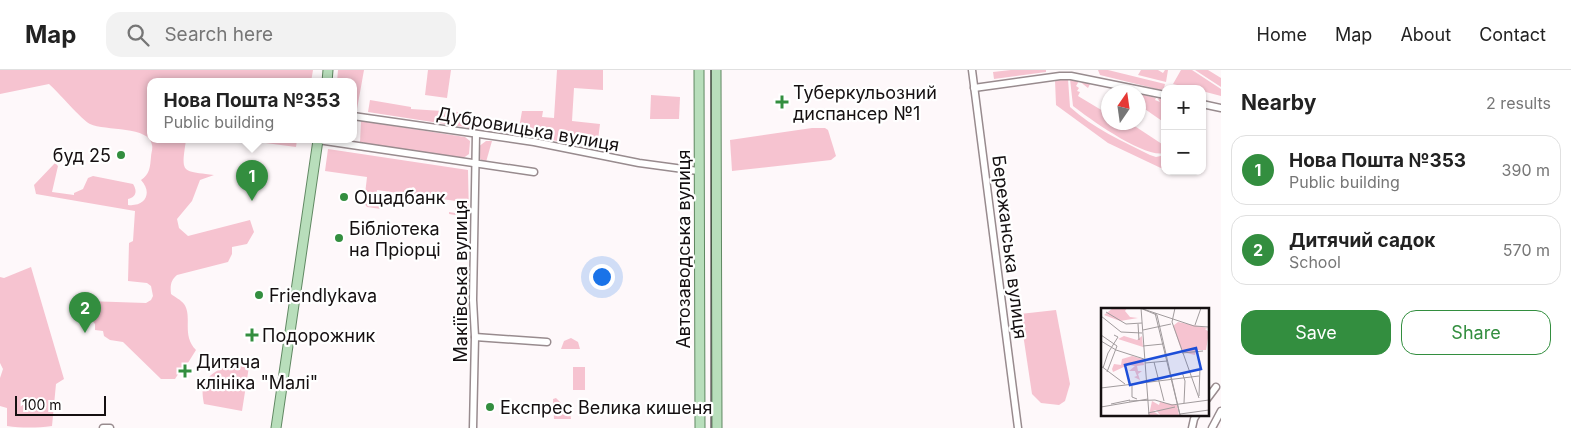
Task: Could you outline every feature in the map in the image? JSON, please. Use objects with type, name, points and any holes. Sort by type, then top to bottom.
[{"type":"main road","name":"Автозаводська вулиця","points":[[699,70],[700,428]]},
{"type":"main road","name":"Автозаводська вулиця","points":[[716,70],[717,428]]},
{"type":"main road","points":[[276,428],[318,143]]},
{"type":"street","name":"Бережанська вулиця","points":[[972,70],[1018,428]]},
{"type":"street","points":[[974,88],[1071,76],[1161,94]]},
{"type":"street","points":[[1206,105],[1221,108]]},
{"type":"street","name":"Дубровицька вулиця","points":[[357,117],[534,142],[639,163],[698,171]]},
{"type":"street","name":"Макіївська вулиця","points":[[473,428],[476,134]]},
{"type":"street","points":[[339,143],[534,172]]},
{"type":"street","points":[[475,337],[547,342]]},
{"type":"street","points":[[1208,398],[1216,387]]},
{"type":"street","points":[[1212,428],[1221,411]]},
{"type":"street","points":[[1192,428],[1196,416]]},
{"type":"street","points":[[103,428],[110,428]]},
{"type":"shaded area","points":[[0,70],[313,70],[312,78],[147,78],[147,137],[135,132],[90,124],[49,84],[0,94]]},
{"type":"shaded area","points":[[338,70],[364,70],[357,109],[357,78],[337,78]]},
{"type":"shaded area","points":[[428,70],[451,70],[447,98],[425,95]]},
{"type":"shaded area","points":[[557,70],[603,70],[603,90],[574,88],[572,121],[600,124],[597,148],[518,134],[522,111],[543,111],[542,117],[554,118]]},
{"type":"shaded area","points":[[1046,70],[1046,72],[994,79],[993,72]]},
{"type":"shaded area","points":[[1098,70],[1108,70],[1165,84],[1161,85],[1161,90],[1100,75]]},
{"type":"shaded area","points":[[1141,70],[1158,70],[1163,73],[1165,70],[1168,70],[1166,82],[1138,75]]},
{"type":"shaded area","points":[[1181,70],[1192,70],[1221,89],[1221,96],[1206,92],[1206,85],[1173,84]]},
{"type":"shaded area","points":[[1195,70],[1208,70],[1221,78],[1221,87]]},
{"type":"shaded area","points":[[1068,79],[1070,107],[1079,115],[1101,130],[1129,145],[1150,155],[1156,157],[1161,156],[1161,168],[1108,143],[1056,105],[1055,80]]},
{"type":"shaded area","points":[[1070,79],[1091,82],[1088,88],[1079,81],[1076,86],[1079,88],[1077,91],[1080,92],[1078,96],[1101,110],[1101,126],[1073,106]]},
{"type":"shaded area","points":[[651,95],[680,97],[679,119],[650,119]]},
{"type":"shaded area","points":[[1146,96],[1156,98],[1155,100],[1160,102],[1158,99],[1161,98],[1161,120],[1146,110]]},
{"type":"shaded area","points":[[370,100],[411,107],[411,109],[474,113],[471,128],[368,112]]},
{"type":"shaded area","points":[[361,121],[465,137],[470,141],[469,154],[462,159],[360,143]]},
{"type":"shaded area","points":[[812,128],[825,128],[828,130],[836,156],[831,160],[732,171],[730,140]]},
{"type":"shaded area","points":[[1107,130],[1141,130],[1161,143],[1161,153],[1145,150]]},
{"type":"shaded area","points":[[486,141],[492,141],[486,162],[479,157],[478,147]]},
{"type":"shaded area","points":[[151,143],[186,143],[184,165],[186,169],[195,173],[214,175],[200,180],[192,201],[177,219],[179,228],[188,236],[250,220],[254,232],[247,244],[232,247],[232,254],[228,262],[177,275],[172,281],[171,294],[183,303],[186,309],[189,338],[196,350],[175,379],[161,379],[123,342],[110,340],[104,336],[103,331],[95,330],[95,324],[85,312],[86,301],[146,303],[153,296],[151,286],[147,283],[128,281],[129,243],[133,241],[135,211],[36,194],[34,185],[55,163],[58,166],[52,192],[74,195],[74,193],[83,189],[88,178],[93,176],[133,184],[135,193],[133,197],[128,199],[128,205],[139,204],[147,194],[145,185],[141,180],[148,173],[150,167]]},
{"type":"shaded area","points":[[265,143],[297,143],[296,147]]},
{"type":"shaded area","points":[[328,149],[468,170],[469,217],[449,214],[449,212],[455,213],[456,201],[377,190],[375,201],[382,202],[381,209],[367,207],[364,203],[367,177],[325,171]]},
{"type":"shaded area","points":[[31,267],[64,379],[56,384],[52,426],[29,428],[7,426],[7,408],[0,406],[0,378],[3,369],[0,363],[0,277],[4,278]]},
{"type":"shaded area","points":[[1056,310],[1070,384],[1065,401],[1059,405],[1041,403],[1032,394],[1020,314]]},
{"type":"shaded area","points":[[571,338],[578,342],[580,349],[561,349],[564,341]]},
{"type":"shaded area","points":[[250,360],[242,411],[204,404],[203,388],[210,376],[222,368]]},
{"type":"shaded area","points":[[573,367],[585,367],[585,390],[573,390]]},
{"type":"shaded area","points":[[556,398],[570,412],[571,419],[554,419],[553,399]]},
{"type":"tram line","points":[[711,70],[711,428]]},
{"type":"place","name":"Туберкульозний диспансер №1","points":[[782,102]]},
{"type":"place","name":"буд 25","points":[[121,155]]},
{"type":"place","name":"Ощадбанк","points":[[344,197]]},
{"type":"place","name":"Нова Пошта №353","points":[[252,201]]},
{"type":"place","name":"Бібліотека на Пріорці","points":[[339,238]]},
{"type":"place","name":"Friendlykava","points":[[259,295]]},
{"type":"place","name":"Дитячий садок","points":[[85,333]]},
{"type":"place","name":"Подорожник","points":[[252,335]]},
{"type":"place","name":"Дитяча клініка \"Малі\"","points":[[185,371]]},
{"type":"place","name":"Експрес Велика кишеня","points":[[490,407]]}]
